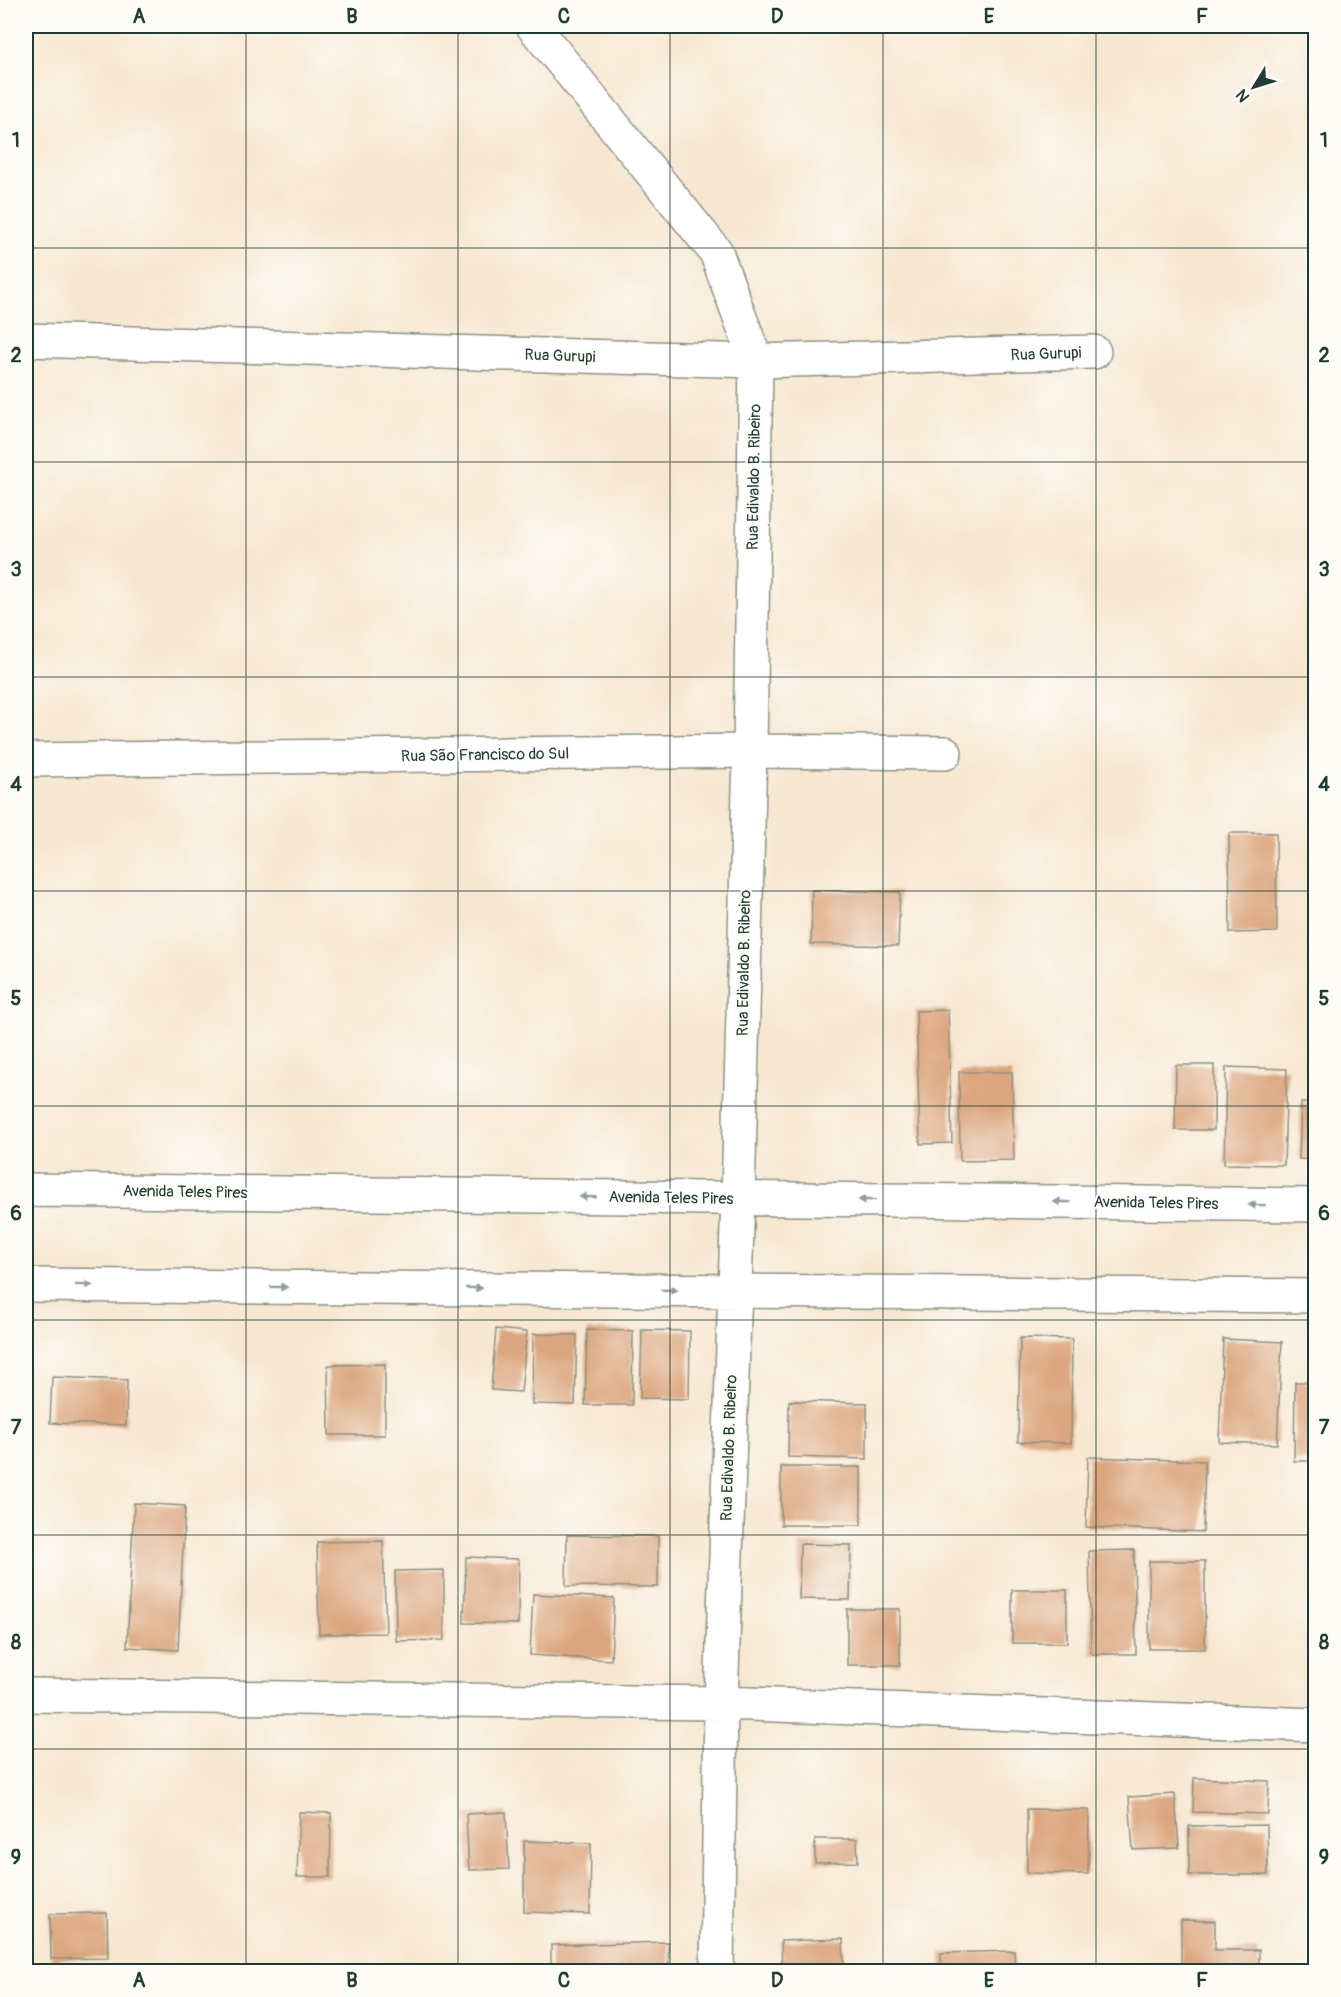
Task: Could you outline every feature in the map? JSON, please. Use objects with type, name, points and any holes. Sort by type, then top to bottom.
[{"type":"street","name":"Rua Edivaldo B. Ribeiro","points":[[533,26],[716,252],[756,362],[750,751],[721,1703],[717,1971]]},
{"type":"street","name":"Rua Gurupi","points":[[26,340],[756,362],[1094,352]]},
{"type":"street","name":"Rua São Francisco do Sul","points":[[26,760],[750,751],[945,753]]},
{"type":"street","name":"Avenida Teles Pires","points":[[26,1190],[1316,1205]]},
{"type":"street","points":[[26,1284],[1316,1296]]},
{"type":"street","points":[[26,1695],[721,1703],[1316,1725]]},
{"type":"building","points":[[1229,833],[1276,833],[1277,932],[1230,933]]},
{"type":"building","points":[[812,890],[900,892],[898,946],[811,944]]},
{"type":"building","points":[[948,1010],[952,1143],[920,1144],[916,1011]]},
{"type":"building","points":[[1176,1065],[1214,1065],[1214,1130],[1175,1130]]},
{"type":"building","points":[[1226,1067],[1287,1069],[1284,1165],[1224,1164]]},
{"type":"building","points":[[959,1072],[1012,1072],[1014,1160],[960,1161]]},
{"type":"building","points":[[1301,1103],[1316,1104],[1316,1160],[1299,1159]]},
{"type":"building","points":[[496,1329],[527,1332],[521,1392],[491,1390]]},
{"type":"building","points":[[587,1330],[633,1331],[632,1405],[585,1405]]},
{"type":"building","points":[[642,1330],[690,1331],[689,1399],[640,1398]]},
{"type":"building","points":[[533,1334],[577,1335],[575,1405],[532,1404]]},
{"type":"building","points":[[1020,1338],[1072,1339],[1071,1443],[1018,1442]]},
{"type":"building","points":[[1223,1339],[1282,1342],[1277,1444],[1219,1442]]},
{"type":"building","points":[[385,1364],[385,1435],[329,1435],[328,1365]]},
{"type":"building","points":[[52,1377],[127,1380],[126,1425],[50,1423]]},
{"type":"building","points":[[1295,1382],[1316,1382],[1316,1461],[1294,1461]]},
{"type":"building","points":[[789,1401],[867,1403],[867,1459],[788,1457]]},
{"type":"building","points":[[1088,1457],[1205,1461],[1203,1532],[1086,1527]]},
{"type":"building","points":[[781,1467],[861,1467],[861,1525],[781,1525]]},
{"type":"building","points":[[134,1503],[185,1506],[178,1650],[127,1647]]},
{"type":"building","points":[[567,1535],[658,1536],[658,1587],[566,1586]]},
{"type":"building","points":[[383,1541],[386,1633],[319,1634],[317,1542]]},
{"type":"building","points":[[800,1544],[851,1545],[850,1600],[799,1599]]},
{"type":"building","points":[[1134,1550],[1136,1654],[1091,1654],[1089,1551]]},
{"type":"building","points":[[466,1557],[519,1559],[518,1624],[464,1623]]},
{"type":"building","points":[[1149,1561],[1205,1561],[1205,1649],[1149,1649]]},
{"type":"building","points":[[444,1570],[444,1640],[396,1641],[395,1571]]},
{"type":"building","points":[[1012,1590],[1067,1590],[1067,1643],[1012,1643]]},
{"type":"building","points":[[533,1594],[614,1598],[611,1660],[530,1655]]},
{"type":"building","points":[[847,1609],[900,1609],[900,1665],[847,1665]]},
{"type":"building","points":[[1194,1778],[1269,1781],[1268,1814],[1193,1812]]},
{"type":"building","points":[[1175,1794],[1179,1848],[1133,1850],[1129,1797]]},
{"type":"building","points":[[1027,1809],[1089,1810],[1088,1874],[1027,1873]]},
{"type":"building","points":[[299,1812],[331,1813],[330,1877],[297,1877]]},
{"type":"building","points":[[506,1812],[509,1869],[469,1870],[466,1814]]},
{"type":"building","points":[[1267,1825],[1268,1875],[1189,1875],[1189,1826]]},
{"type":"building","points":[[815,1839],[857,1839],[858,1862],[815,1863]]},
{"type":"building","points":[[524,1841],[591,1843],[590,1914],[524,1912]]},
{"type":"building","points":[[107,1913],[108,1958],[51,1959],[50,1914]]},
{"type":"building","points":[[1181,1920],[1215,1921],[1215,1950],[1259,1950],[1259,1972],[1181,1972]]},
{"type":"building","points":[[843,1939],[844,1972],[782,1972],[781,1941]]},
{"type":"building","points":[[668,1942],[669,1972],[551,1972],[551,1945]]},
{"type":"building","points":[[1014,1951],[1015,1972],[941,1972],[941,1953]]}]
